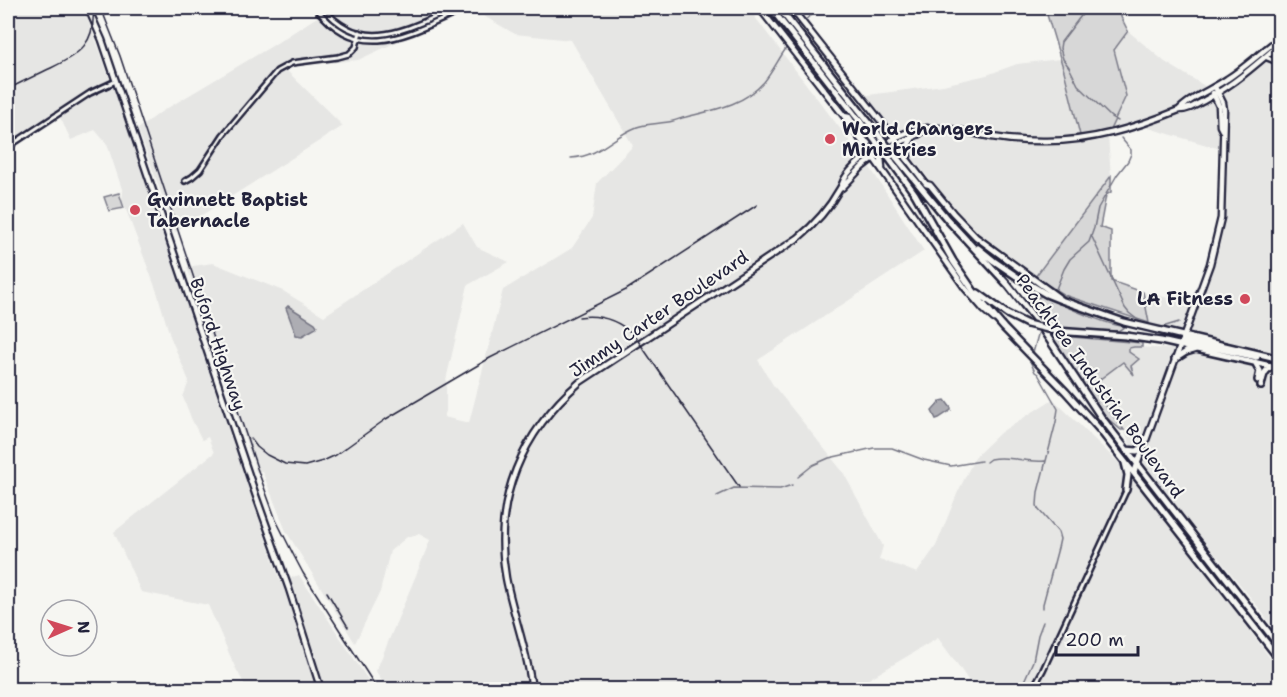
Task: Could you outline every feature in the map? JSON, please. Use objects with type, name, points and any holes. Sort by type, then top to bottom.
[{"type":"highway","name":"Peachtree Industrial Boulevard","points":[[771,8],[872,131]]},
{"type":"highway","name":"Peachtree Industrial Boulevard","points":[[779,8],[893,159],[1008,285],[1039,324],[1101,417],[1280,647]]},
{"type":"highway","points":[[790,8],[796,15]]},
{"type":"highway","name":"Peachtree Industrial Boulevard","points":[[893,159],[953,261],[979,299],[1066,392],[1125,461],[1280,660]]},
{"type":"highway","points":[[962,236],[1024,281],[1055,298],[1182,340],[1280,359]]},
{"type":"highway","points":[[972,288],[1016,319],[1056,332],[1182,340],[1198,349],[1276,367]]},
{"type":"highway","points":[[1175,359],[1186,352],[1198,349]]},
{"type":"highway","points":[[1255,362],[1260,371],[1259,385],[1264,372],[1276,367]]},
{"type":"highway","points":[[1126,450],[1137,451],[1143,447]]},
{"type":"highway","points":[[1125,461],[1128,475],[1126,490]]},
{"type":"main road","name":"Buford Highway","points":[[88,8],[102,40],[289,589],[321,690]]},
{"type":"main road","points":[[761,9],[844,116],[869,156],[883,171],[965,288],[1004,328]]},
{"type":"main road","points":[[796,15],[888,130],[899,133],[917,127],[927,128]]},
{"type":"main road","points":[[1179,110],[1184,104],[1243,68],[1280,38]]},
{"type":"main road","points":[[1269,49],[1280,44]]},
{"type":"main road","name":"Jimmy Carter Boulevard","points":[[840,190],[845,178],[869,156],[917,130],[954,129],[1013,140],[1063,141],[1118,131],[1147,123],[1179,110],[1186,110],[1216,94],[1247,73],[1265,57],[1269,49]]},
{"type":"main road","points":[[1213,88],[1223,103]]},
{"type":"main road","points":[[1134,472],[1210,264],[1221,218],[1223,103],[1226,88]]},
{"type":"main road","points":[[1216,94],[1222,130]]},
{"type":"main road","points":[[844,116],[849,117],[869,143],[882,135],[883,124]]},
{"type":"main road","name":"Jimmy Carter Boulevard","points":[[888,146],[927,128]]},
{"type":"main road","points":[[883,171],[881,157],[888,146],[888,130]]},
{"type":"main road","points":[[888,130],[888,146]]},
{"type":"main road","points":[[908,156],[908,147],[914,135]]},
{"type":"main road","points":[[864,145],[872,148],[888,146],[900,150],[926,184],[930,185]]},
{"type":"main road","points":[[864,145],[869,156]]},
{"type":"main road","points":[[888,146],[908,156],[958,219],[982,242],[1069,303]]},
{"type":"main road","name":"Jimmy Carter Boulevard","points":[[532,690],[506,578],[503,538],[505,509],[512,480],[524,450],[538,427],[551,410],[580,382],[813,226],[869,156]]},
{"type":"main road","points":[[849,182],[868,164],[876,165],[883,171]]},
{"type":"street","points":[[316,8],[343,32],[359,38],[379,40],[398,37],[468,8]]},
{"type":"street","points":[[323,8],[346,27],[379,35],[397,32],[456,8]]},
{"type":"street","points":[[185,181],[200,170],[218,141],[277,71],[292,63],[346,55],[355,49],[360,32]]},
{"type":"street","points":[[1269,49],[1273,61]]},
{"type":"street","points":[[1265,57],[1280,63]]},
{"type":"street","points":[[8,147],[90,93],[116,81]]},
{"type":"street","points":[[1032,690],[1134,472]]},
{"type":"shaded area","points":[[8,8],[83,8],[110,80],[93,87],[8,144]]},
{"type":"shaded area","points":[[331,8],[431,8],[440,22],[358,60],[283,67],[343,126],[175,232],[138,129],[161,112]]},
{"type":"shaded area","points":[[431,8],[470,8],[440,22]]},
{"type":"shaded area","points":[[470,8],[748,8],[871,169],[924,251],[758,360],[773,385],[843,472],[883,546],[879,560],[917,573],[936,546],[975,457],[1001,432],[1053,399],[1127,471],[1210,577],[1279,670],[1279,689],[974,689],[938,638],[852,689],[387,689],[376,671],[430,540],[419,534],[407,537],[390,551],[380,592],[355,643],[286,531],[262,471],[256,472],[187,267],[213,263],[283,291],[324,316],[463,223],[477,247],[509,262],[468,285],[446,380],[444,417],[469,423],[503,290],[572,248],[592,218],[597,183],[633,146],[571,40],[515,34]]},
{"type":"shaded area","points":[[1045,8],[1122,8],[1121,17],[1128,31],[1114,50],[1126,96],[1107,136],[1082,143]]},
{"type":"shaded area","points":[[1128,31],[1165,62],[1218,94],[1279,44],[1279,637],[1259,608],[1134,454],[1124,430],[1091,386],[1123,362],[1132,374],[1129,348],[1174,349],[1179,330],[1149,323],[1143,292],[1194,304],[1222,217],[1224,150],[1145,127],[1108,136],[1111,176],[1035,277],[1000,253],[961,219],[861,96],[943,85],[987,75],[1017,64],[1060,59],[1082,142],[1125,96],[1114,50]]},
{"type":"shaded area","points":[[113,87],[280,581],[299,575],[374,689],[247,689],[208,605],[141,592],[114,532],[214,453],[208,437],[202,440],[183,397],[189,381],[170,336],[157,292],[122,199],[123,192],[107,144],[95,130],[71,140],[59,115],[86,97]]},
{"type":"shaded area","points":[[1111,176],[1111,192],[1106,195],[1100,227],[1111,231],[1111,281],[1143,292],[1149,323],[1064,295],[1035,277]]},
{"type":"shaded area","points":[[119,193],[124,208],[109,211],[104,197]]},
{"type":"shaded area","points":[[1041,296],[1092,317],[1124,327],[1118,331],[1043,326],[1032,311],[1033,300]]},
{"type":"shaded area","points":[[288,306],[315,323],[316,328],[302,336],[296,335],[286,308]]},
{"type":"shaded area","points":[[1049,335],[1142,343],[1142,347],[1129,348],[1129,352],[1139,359],[1131,366],[1134,375],[1123,362],[1091,386],[1124,430],[1107,418]]},
{"type":"shaded area","points":[[945,400],[951,410],[936,419],[932,411],[941,401]]},
{"type":"waterway","points":[[805,20],[827,8]]},
{"type":"waterway","points":[[1087,8],[1061,42],[1063,59],[1078,85],[1118,121]]},
{"type":"waterway","points":[[571,158],[590,154],[637,127],[673,121],[738,101],[764,82],[787,47]]},
{"type":"waterway","points":[[1056,289],[1070,259],[1089,242],[1098,208],[1128,161],[1131,150],[1121,138]]},
{"type":"waterway","points":[[1092,237],[1125,308],[1143,324]]},
{"type":"waterway","points":[[1043,319],[1049,303]]},
{"type":"waterway","points":[[1159,328],[1179,322]]},
{"type":"waterway","points":[[1033,353],[1039,331]]},
{"type":"waterway","points":[[1030,361],[1058,409],[1038,492],[1037,505],[1058,532],[1060,539],[1043,608]]},
{"type":"waterway","points":[[798,477],[813,465],[829,458],[874,448],[892,448],[924,460],[951,466],[981,461]]},
{"type":"waterway","points":[[986,462],[997,458],[1045,461]]},
{"type":"waterway","points":[[717,496],[734,488],[780,489],[792,485]]},
{"type":"waterway","points":[[1020,690],[1033,661],[1043,622]]},
{"type":"railway","points":[[8,89],[78,52],[89,39],[92,30],[93,8]]},
{"type":"railway","points":[[101,8],[120,56],[276,520],[303,573],[378,690]]},
{"type":"railway","points":[[251,439],[267,455],[285,464],[305,466],[336,455],[386,419],[490,358],[626,290],[757,205]]},
{"type":"railway","points":[[579,317],[594,316],[608,319],[622,325],[634,335],[739,487]]},
{"type":"railway","points":[[327,592],[348,627]]},
{"type":"place","name":"World Changers Ministries","points":[[830,139]]},
{"type":"place","name":"Gwinnett Baptist Tabernacle","points":[[135,210]]},
{"type":"place","name":"LA Fitness","points":[[1245,299]]}]
